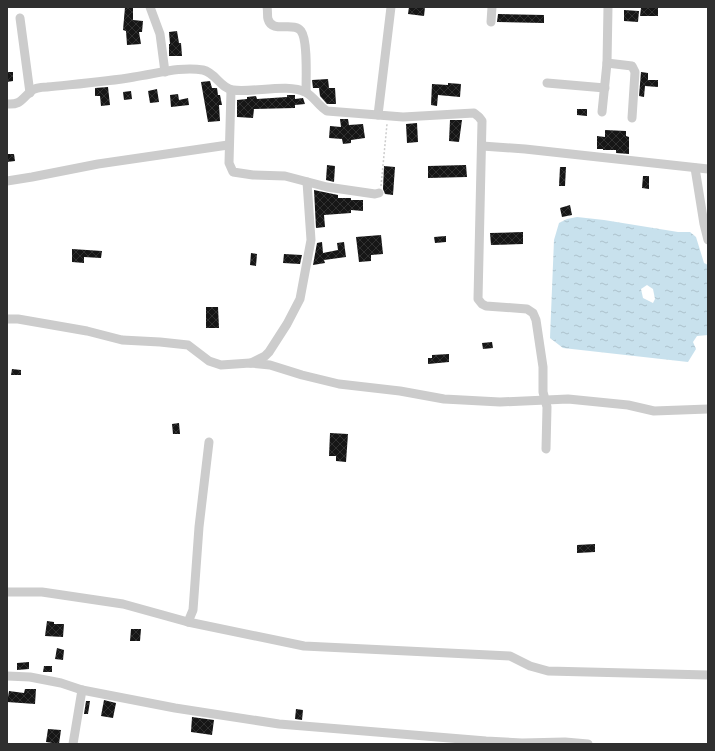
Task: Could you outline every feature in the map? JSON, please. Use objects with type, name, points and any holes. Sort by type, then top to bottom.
[{"type":"street","points":[[150,7],[160,34],[165,72]]},
{"type":"street","points":[[267,7],[268,20],[272,25],[281,27],[296,27],[300,29],[303,34],[305,43],[306,92]]},
{"type":"street","points":[[378,115],[391,7]]},
{"type":"street","points":[[491,22],[492,7]]},
{"type":"street","points":[[602,112],[607,63],[608,7]]},
{"type":"street","points":[[20,18],[30,93]]},
{"type":"street","points":[[607,63],[628,64],[634,68],[632,118]]},
{"type":"street","points":[[7,104],[13,104],[21,101],[30,93],[40,88],[195,69],[205,70],[212,73],[217,80],[231,90],[283,88],[297,89],[306,92],[321,108],[327,111],[388,116],[474,113],[480,117],[482,121],[478,299],[486,306],[527,309],[532,313],[536,320],[540,342],[545,401],[547,407],[546,449]]},
{"type":"street","points":[[547,83],[605,88]]},
{"type":"street","points":[[231,90],[228,145],[229,163],[233,172],[253,175],[285,176],[344,190],[379,193]]},
{"type":"street","points":[[7,181],[98,164],[228,145]]},
{"type":"street","points":[[482,146],[525,149],[708,169]]},
{"type":"street","points":[[695,168],[708,240]]},
{"type":"street","points":[[250,363],[265,356],[269,352],[287,324],[300,299],[311,240],[307,182]]},
{"type":"street","points":[[7,319],[18,319],[80,330],[122,340],[188,345],[209,361],[221,365],[250,363],[270,365],[339,384],[400,391],[444,399],[500,402],[568,399],[628,405],[654,411],[708,409]]},
{"type":"street","points":[[188,622],[193,610],[199,527],[209,442]]},
{"type":"street","points":[[7,592],[42,592],[123,604],[188,622],[304,646],[510,656],[530,666],[548,671],[708,675]]},
{"type":"street","points":[[7,676],[38,678],[82,690],[175,708],[279,724],[486,741],[522,743],[565,742],[588,744]]},
{"type":"street","points":[[73,744],[82,690]]},
{"type":"path","points":[[379,193],[381,190],[388,116]]},
{"type":"water","points":[[577,217],[678,232],[690,232],[696,237],[704,263],[708,265],[708,335],[697,336],[693,342],[696,349],[688,362],[563,348],[550,338],[554,240],[559,223],[567,219]],"holes":[[[647,285],[653,289],[655,299],[653,303],[643,298],[641,289]]]},
{"type":"building","points":[[125,7],[133,7],[133,20],[143,21],[142,32],[139,32],[141,44],[127,45],[126,31],[123,30]]},
{"type":"building","points":[[409,7],[425,7],[424,16],[408,14]]},
{"type":"building","points":[[641,8],[658,8],[658,16],[640,16]]},
{"type":"building","points":[[624,10],[639,11],[638,22],[624,21]]},
{"type":"building","points":[[498,14],[544,15],[544,23],[497,22]]},
{"type":"building","points":[[177,31],[179,43],[181,43],[182,56],[169,56],[169,32]]},
{"type":"building","points":[[7,72],[13,72],[13,81],[7,82]]},
{"type":"building","points":[[641,72],[648,73],[648,80],[658,80],[658,87],[645,86],[644,97],[639,96]]},
{"type":"building","points":[[328,79],[329,88],[335,88],[336,104],[327,104],[320,96],[319,88],[313,88],[312,80]]},
{"type":"building","points":[[210,81],[212,88],[217,88],[218,95],[220,95],[222,105],[219,105],[220,121],[208,122],[201,82]]},
{"type":"building","points":[[448,83],[461,84],[460,97],[438,95],[437,106],[431,105],[432,84],[448,85]]},
{"type":"building","points":[[108,87],[110,105],[101,106],[100,96],[95,96],[95,88]]},
{"type":"building","points":[[157,89],[159,102],[150,103],[148,91]]},
{"type":"building","points":[[131,91],[132,99],[124,100],[123,92]]},
{"type":"building","points":[[178,94],[179,100],[188,98],[189,105],[171,107],[170,95]]},
{"type":"building","points":[[287,95],[295,95],[295,99],[303,98],[305,104],[295,105],[295,108],[254,109],[253,118],[237,117],[237,100],[256,96],[257,99],[287,97]]},
{"type":"building","points":[[577,109],[587,109],[587,116],[577,115]]},
{"type":"building","points":[[340,119],[348,119],[349,125],[363,124],[365,138],[351,140],[351,143],[343,144],[342,139],[329,138],[330,126],[341,127]]},
{"type":"building","points":[[450,120],[462,120],[459,142],[449,141]]},
{"type":"building","points":[[417,123],[418,142],[407,143],[406,124]]},
{"type":"building","points":[[605,130],[626,131],[626,136],[629,137],[629,154],[616,153],[616,150],[597,149],[597,136],[605,137]]},
{"type":"building","points":[[7,154],[14,154],[15,161],[7,162]]},
{"type":"building","points":[[327,165],[335,166],[334,182],[326,180]]},
{"type":"building","points":[[466,165],[467,177],[428,178],[428,166]]},
{"type":"building","points":[[384,166],[395,167],[393,195],[385,194],[383,189]]},
{"type":"building","points":[[560,167],[566,167],[565,186],[559,186]]},
{"type":"building","points":[[643,176],[649,176],[649,189],[642,188]]},
{"type":"building","points":[[314,190],[338,195],[338,198],[363,200],[363,211],[351,210],[351,213],[324,215],[325,227],[316,228]]},
{"type":"building","points":[[570,205],[572,215],[562,217],[560,208]]},
{"type":"building","points":[[523,232],[523,244],[491,245],[490,233]]},
{"type":"building","points":[[381,235],[383,254],[371,255],[371,261],[359,262],[356,237]]},
{"type":"building","points":[[446,236],[446,242],[435,243],[434,237]]},
{"type":"building","points":[[322,242],[323,253],[338,250],[337,243],[344,242],[346,257],[324,260],[325,263],[313,265],[317,243]]},
{"type":"building","points":[[72,249],[102,251],[101,258],[84,257],[84,263],[72,262]]},
{"type":"building","points":[[251,253],[257,254],[256,266],[250,265]]},
{"type":"building","points":[[284,254],[302,255],[300,264],[283,263]]},
{"type":"building","points":[[206,307],[218,307],[219,328],[206,328]]},
{"type":"building","points":[[492,342],[493,348],[483,349],[482,343]]},
{"type":"building","points":[[449,354],[449,362],[428,364],[428,358],[432,358],[432,355]]},
{"type":"building","points":[[12,369],[21,370],[21,375],[11,375]]},
{"type":"building","points":[[179,423],[180,434],[173,434],[172,424]]},
{"type":"building","points":[[330,433],[348,434],[346,462],[336,461],[336,456],[329,456]]},
{"type":"building","points":[[595,544],[595,552],[577,553],[577,545]]},
{"type":"building","points":[[47,621],[54,622],[54,624],[64,624],[63,637],[45,636]]},
{"type":"building","points":[[131,629],[141,629],[140,641],[130,641]]},
{"type":"building","points":[[57,648],[64,650],[63,660],[55,659]]},
{"type":"building","points":[[29,662],[29,669],[17,670],[17,663]]},
{"type":"building","points":[[44,666],[52,666],[52,672],[43,672]]},
{"type":"building","points":[[25,689],[36,689],[35,704],[7,702],[9,691],[24,693]]},
{"type":"building","points":[[104,700],[116,703],[113,718],[101,716]]},
{"type":"building","points":[[86,701],[90,701],[88,714],[84,714]]},
{"type":"building","points":[[296,709],[303,710],[302,720],[295,719]]},
{"type":"building","points":[[192,717],[214,720],[212,735],[191,732]]},
{"type":"building","points":[[48,729],[61,730],[59,744],[46,742]]}]
